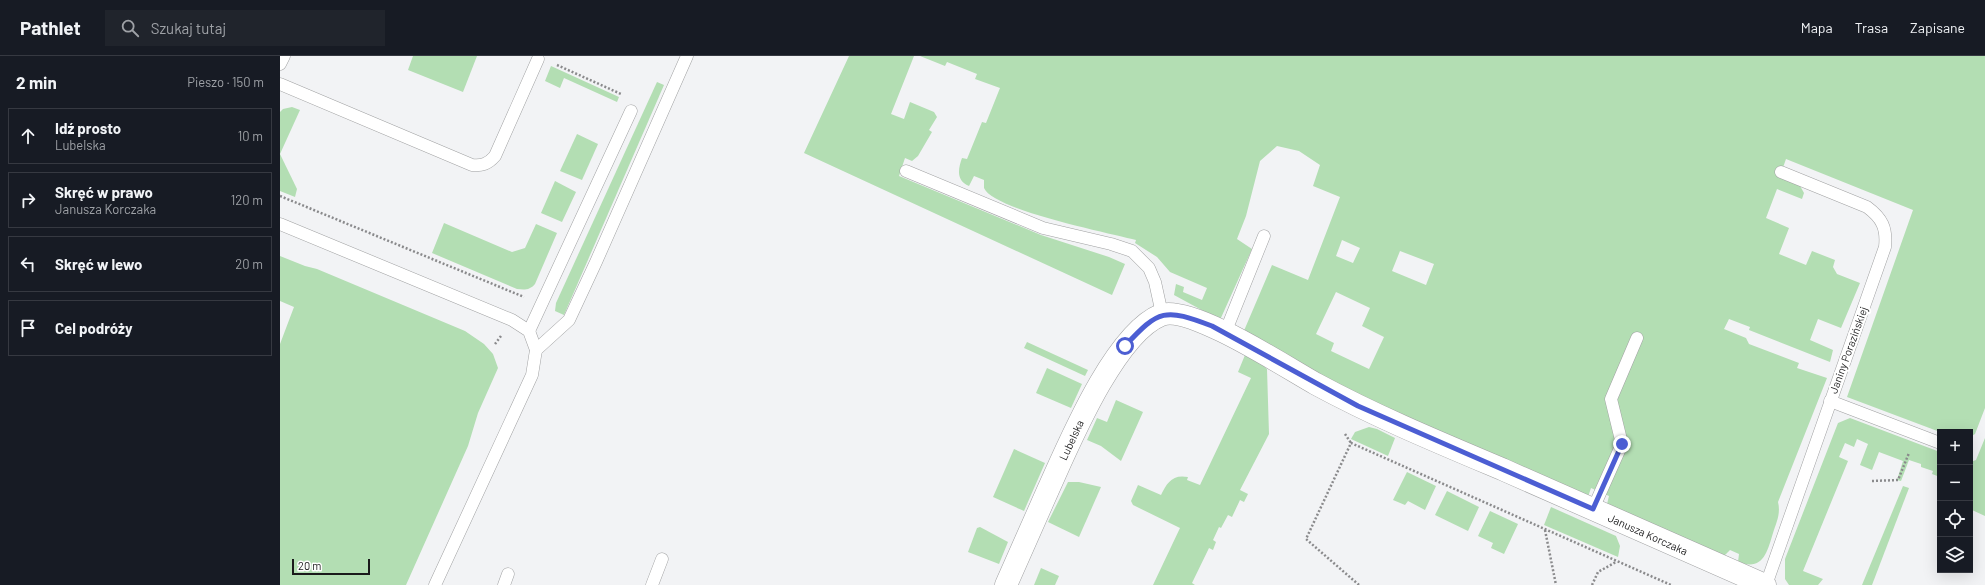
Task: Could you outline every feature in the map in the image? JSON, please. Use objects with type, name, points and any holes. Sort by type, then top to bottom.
[{"type":"street","name":"Janusza Korczaka","points":[[1162,314],[1176,314],[1189,317],[1225,333],[1358,406],[1766,585]]},
{"type":"street","name":"Lubelska","points":[[1006,585],[1073,433],[1095,392],[1125,346],[1145,326],[1162,314]]},
{"type":"lane","points":[[280,64],[284,56]]},
{"type":"lane","points":[[536,350],[569,320],[686,56]]},
{"type":"lane","points":[[280,84],[472,165],[479,166],[490,162],[495,156],[538,59]]},
{"type":"lane","points":[[530,331],[631,111]]},
{"type":"lane","points":[[906,171],[1043,228],[1111,244],[1132,251],[1149,268],[1155,282],[1162,314]]},
{"type":"lane","name":"Janiny Porazińskiej","points":[[1766,585],[1885,247],[1886,236],[1884,226],[1877,215],[1867,207],[1781,172]]},
{"type":"lane","points":[[280,224],[512,320],[530,331],[536,350],[532,375],[435,585]]},
{"type":"lane","points":[[1225,333],[1264,236]]},
{"type":"lane","points":[[1593,509],[1622,444],[1611,399],[1638,338]]},
{"type":"lane","points":[[1830,401],[1937,442]]},
{"type":"lane","points":[[652,585],[662,559]]},
{"type":"path","points":[[554,64],[625,96]]},
{"type":"path","points":[[280,196],[528,298]]},
{"type":"path","points":[[1345,434],[1351,443],[1671,585]]},
{"type":"path","points":[[1872,480],[1898,480],[1917,434]]},
{"type":"path","points":[[1351,443],[1306,539],[1359,585]]},
{"type":"path","points":[[1545,529],[1556,585]]},
{"type":"path","points":[[1592,585],[1598,572],[1616,561]]},
{"type":"green space","points":[[413,56],[477,56],[463,92],[408,70]]},
{"type":"green space","points":[[849,56],[914,56],[891,114],[904,119],[910,102],[934,112],[937,117],[929,130],[932,132],[918,156],[912,161],[905,158],[899,176],[1041,235],[1109,257],[1125,264],[1112,295],[804,153]]},
{"type":"green space","points":[[920,56],[1985,56],[1985,408],[1975,434],[1973,435],[1973,429],[1937,429],[1937,431],[1847,397],[1913,210],[1786,159],[1780,176],[1799,184],[1804,193],[1802,199],[1777,189],[1766,218],[1789,228],[1779,254],[1806,265],[1812,251],[1835,260],[1833,267],[1837,274],[1860,283],[1841,328],[1818,319],[1810,340],[1833,350],[1830,362],[1749,330],[1750,327],[1729,319],[1724,329],[1746,338],[1749,344],[1799,363],[1797,368],[1827,378],[1778,502],[1778,518],[1769,547],[1763,558],[1758,562],[1746,564],[1738,562],[1739,554],[1730,550],[1724,556],[1607,504],[1609,496],[1591,488],[1588,497],[1361,396],[1243,333],[1272,265],[1308,280],[1340,197],[1313,186],[1320,165],[1299,151],[1277,146],[1260,161],[1246,216],[1237,239],[1252,249],[1220,320],[1174,295],[1176,284],[1184,287],[1183,292],[1202,300],[1207,288],[1170,272],[1157,257],[1135,243],[1136,240],[1054,220],[1008,204],[992,196],[984,188],[984,180],[974,176],[969,186],[965,184],[960,178],[959,174],[962,158],[967,159],[982,122],[986,123],[1000,88],[975,79],[977,74],[947,62],[945,66]],"holes":[[[1342,240],[1360,248],[1353,263],[1336,256]],[[1400,251],[1434,264],[1426,285],[1392,271]],[[1336,292],[1370,308],[1362,326],[1384,337],[1369,369],[1331,351],[1334,343],[1316,334]]]},
{"type":"green space","points":[[551,66],[619,97],[617,102],[564,78],[560,88],[545,81]]},
{"type":"green space","points":[[657,82],[664,85],[564,315],[555,311],[556,303]]},
{"type":"green space","points":[[292,107],[300,110],[280,154],[280,112],[283,109]]},
{"type":"green space","points":[[577,134],[598,144],[582,180],[560,171]]},
{"type":"green space","points":[[280,154],[297,189],[295,197],[280,191]]},
{"type":"green space","points":[[555,181],[576,192],[562,222],[541,213]]},
{"type":"green space","points":[[444,223],[512,252],[525,248],[536,224],[557,233],[535,284],[529,288],[517,289],[432,253]]},
{"type":"green space","points":[[280,256],[317,269],[465,331],[484,344],[493,354],[498,368],[478,413],[468,446],[406,585],[280,585],[280,344],[294,307],[280,301]]},
{"type":"green space","points":[[1027,342],[1088,370],[1085,376],[1024,348]]},
{"type":"green space","points":[[1245,355],[1259,362],[1267,369],[1269,434],[1240,490],[1248,494],[1244,502],[1240,500],[1232,517],[1228,515],[1221,528],[1219,527],[1213,540],[1216,542],[1213,550],[1209,548],[1192,583],[1195,585],[1153,585],[1180,528],[1133,505],[1131,501],[1138,485],[1161,495],[1168,483],[1174,478],[1182,476],[1188,477],[1187,480],[1200,485],[1251,378],[1238,372]]},
{"type":"green space","points":[[1047,368],[1082,384],[1071,408],[1036,393]]},
{"type":"green space","points":[[1116,400],[1143,412],[1121,461],[1101,446],[1087,440],[1097,418],[1107,422]]},
{"type":"green space","points":[[1850,418],[1937,451],[1937,476],[1932,474],[1933,471],[1921,467],[1921,464],[1909,460],[1901,481],[1897,480],[1903,461],[1879,452],[1872,470],[1860,465],[1868,444],[1857,439],[1854,447],[1845,443],[1839,457],[1848,461],[1803,571],[1823,579],[1818,585],[1789,585],[1785,579],[1785,559],[1838,423]]},
{"type":"green space","points":[[1369,427],[1377,429],[1395,438],[1388,456],[1351,439],[1355,432]]},
{"type":"green space","points":[[1985,438],[1985,516],[1973,510],[1973,461],[1976,460]]},
{"type":"green space","points":[[1014,449],[1045,463],[1024,511],[993,497]]},
{"type":"green space","points":[[1407,472],[1436,486],[1425,510],[1408,501],[1405,505],[1393,500]]},
{"type":"green space","points":[[1068,482],[1079,482],[1101,487],[1079,537],[1048,522]]},
{"type":"green space","points":[[1903,486],[1909,488],[1872,585],[1862,585]]},
{"type":"green space","points":[[1447,491],[1479,507],[1468,531],[1435,515]]},
{"type":"green space","points":[[1551,507],[1616,536],[1620,546],[1618,557],[1544,525]]},
{"type":"green space","points":[[1490,511],[1518,524],[1504,554],[1491,548],[1493,543],[1478,536]]},
{"type":"green space","points":[[980,527],[1008,542],[999,564],[968,552],[977,528]]},
{"type":"green space","points":[[1041,568],[1059,576],[1055,585],[1034,585]]},
{"type":"route","points":[[1125,346],[1145,326],[1162,314],[1176,314],[1189,317],[1212,326],[1358,406],[1593,509],[1622,444]]}]
